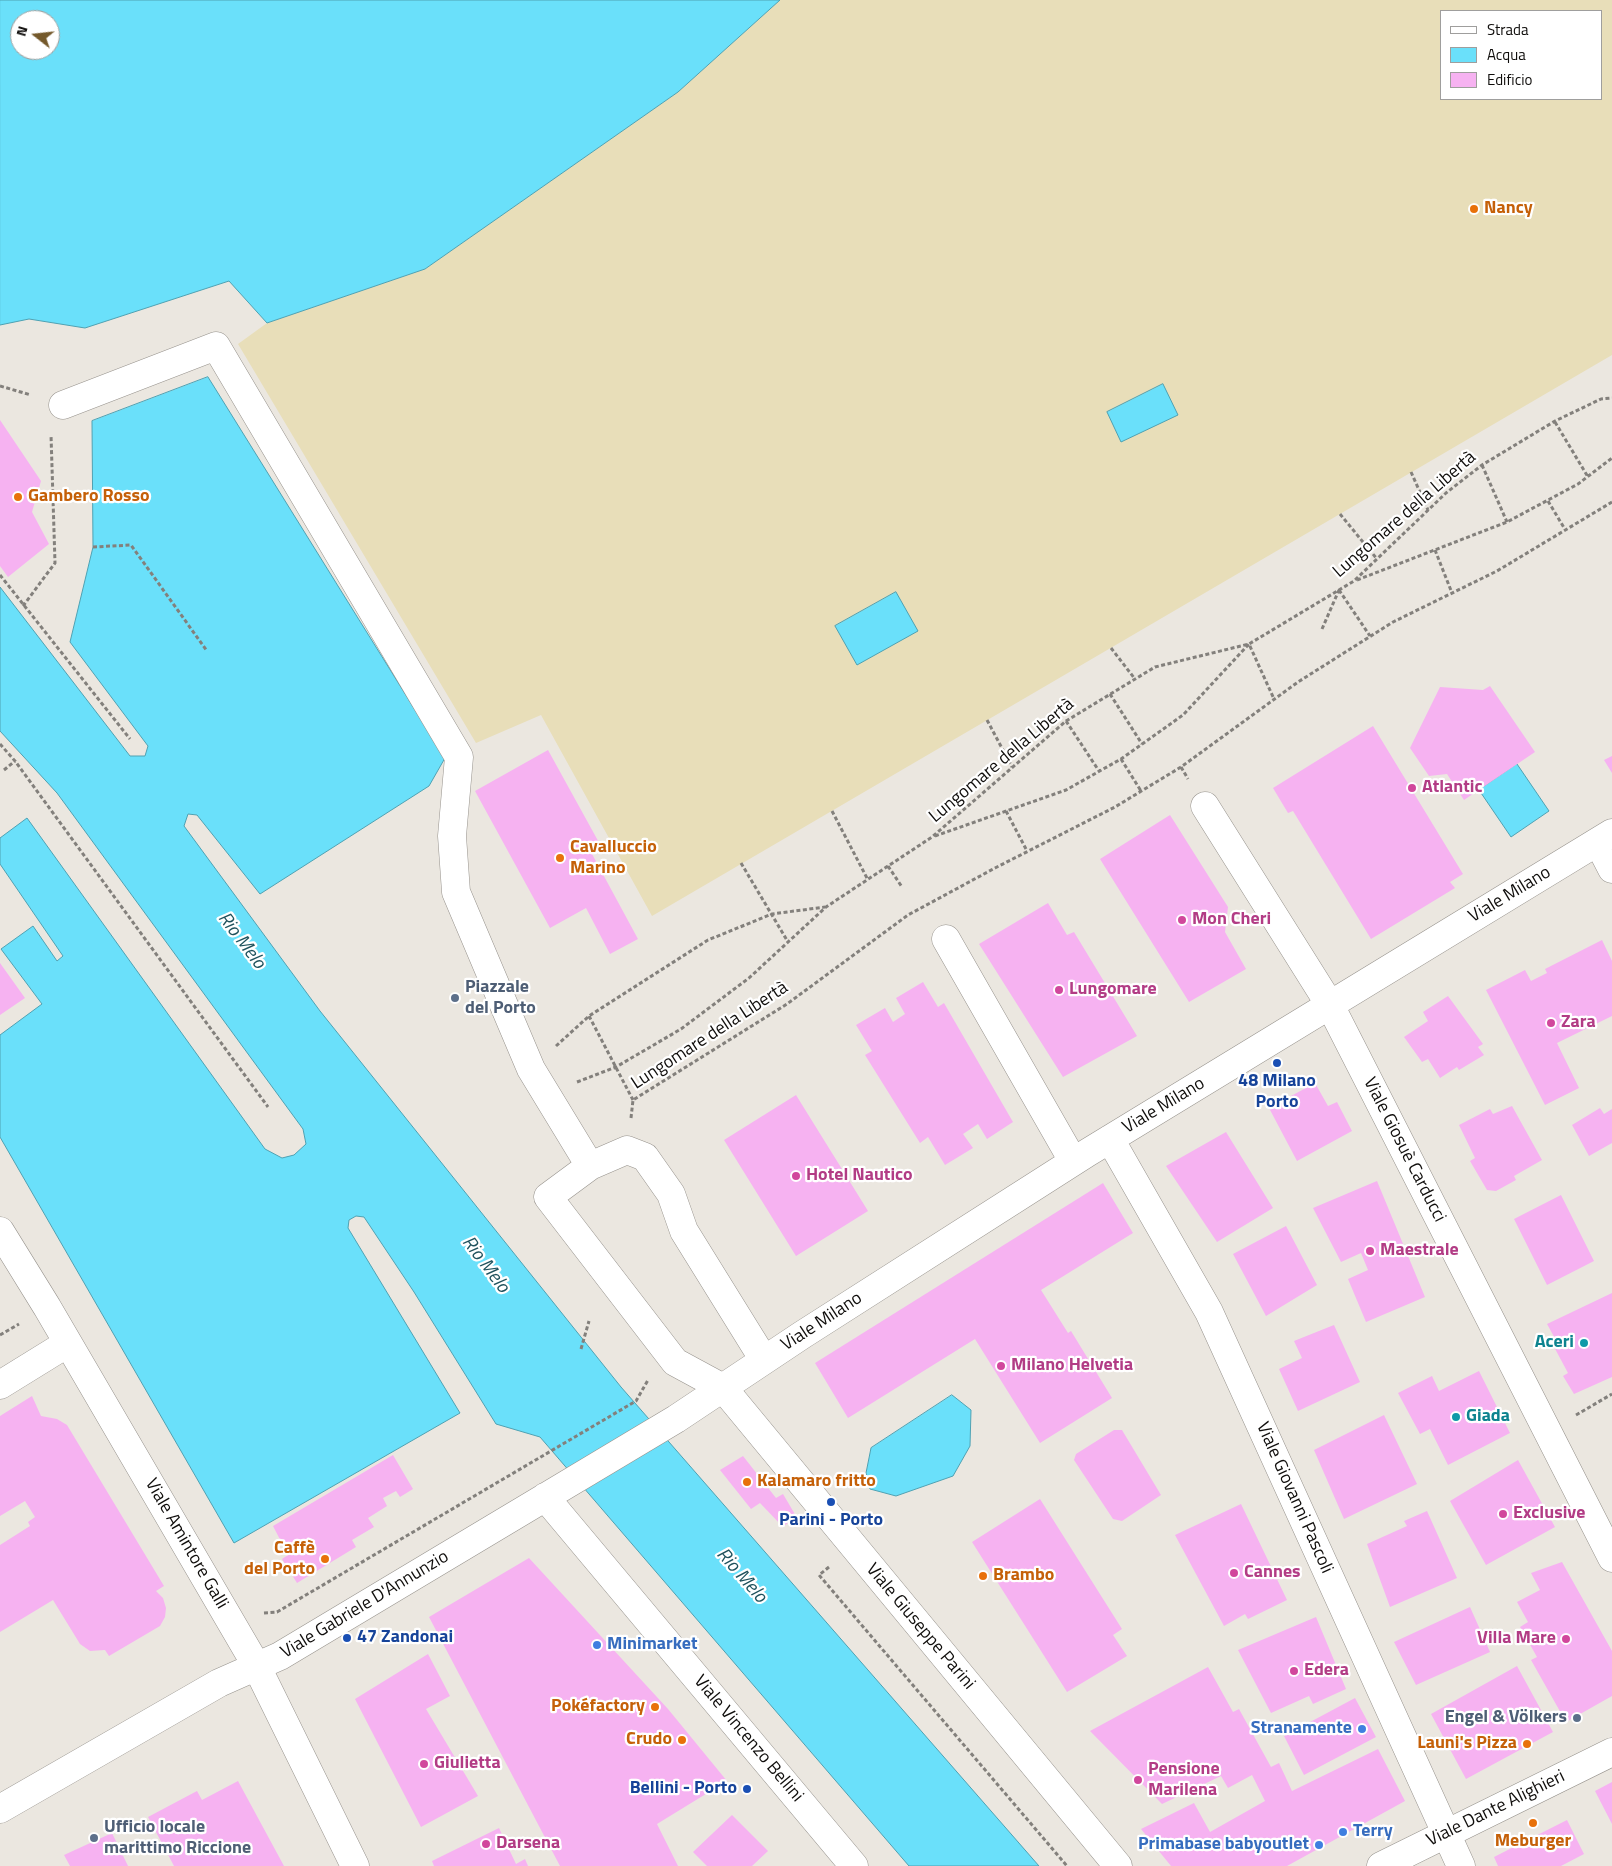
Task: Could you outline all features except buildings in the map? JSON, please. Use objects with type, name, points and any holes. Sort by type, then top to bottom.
[{"type":"street","points":[[63,405],[216,346],[459,757],[452,836],[456,892],[531,1069],[590,1166]]},
{"type":"street","name":"Viale Giosuè Carducci","points":[[1205,806],[1330,1005],[1612,1558]]},
{"type":"street","points":[[1605,838],[1612,869]]},
{"type":"street","name":"Viale Milano","points":[[723,1388],[1073,1161],[1605,838]]},
{"type":"street","points":[[946,939],[1073,1161]]},
{"type":"street","name":"Viale Giovanni Pascoli","points":[[1110,1138],[1209,1312],[1461,1866]]},
{"type":"street","points":[[723,1388],[675,1362],[548,1197],[590,1166],[627,1150],[645,1158],[670,1194],[684,1231],[764,1360]]},
{"type":"street","name":"Viale Amintore Galli","points":[[0,1232],[68,1343],[256,1665],[355,1866]]},
{"type":"street","points":[[0,1385],[68,1343]]},
{"type":"street","name":"Viale Gabriele D'Annunzio","points":[[0,1809],[219,1683],[280,1656],[670,1422],[723,1388]]},
{"type":"street","name":"Viale Giuseppe Parini","points":[[723,1388],[1118,1866]]},
{"type":"street","name":"Viale Vincenzo Bellini","points":[[544,1498],[846,1864]]},
{"type":"street","name":"Viale Dante Alighieri","points":[[1381,1866],[1612,1752]]},
{"type":"path","name":"Lungomare della Libertà","points":[[547,1094],[616,1067],[681,1029],[749,978],[826,907],[932,837],[1066,721],[1155,667],[1249,644],[1354,581],[1428,510],[1482,465],[1555,422],[1601,399],[1612,398]]},
{"type":"path","points":[[23,606],[56,562],[51,429],[63,405]]},
{"type":"path","points":[[1555,422],[1588,477]]},
{"type":"path","points":[[1354,581],[1507,522],[1588,477],[1612,458]]},
{"type":"path","points":[[1482,465],[1507,522]]},
{"type":"path","points":[[1411,472],[1428,510]]},
{"type":"path","points":[[1548,500],[1566,531]]},
{"type":"path","name":"Lungomare della Libertà","points":[[627,1150],[633,1100],[788,1004],[908,915],[1027,851],[1115,807],[1181,767],[1274,699],[1370,636],[1393,622],[1497,571],[1612,502]]},
{"type":"path","points":[[1340,514],[1377,559]]},
{"type":"path","points":[[93,547],[131,545],[207,651]]},
{"type":"path","points":[[1435,550],[1452,593]]},
{"type":"path","points":[[0,575],[130,739]]},
{"type":"path","points":[[1322,629],[1339,590]]},
{"type":"path","points":[[1339,590],[1370,636]]},
{"type":"path","points":[[932,837],[1066,790],[1121,759],[1183,715],[1249,644],[1274,699]]},
{"type":"path","points":[[1111,648],[1135,680]]},
{"type":"path","points":[[1110,694],[1142,744]]},
{"type":"path","points":[[987,720],[1012,767]]},
{"type":"path","points":[[1066,721],[1098,771]]},
{"type":"path","points":[[0,744],[15,761],[268,1107]]},
{"type":"path","points":[[1121,759],[1141,791]]},
{"type":"path","points":[[4,770],[15,761]]},
{"type":"path","points":[[832,811],[868,880]]},
{"type":"path","points":[[1006,811],[1027,851]]},
{"type":"path","points":[[742,863],[788,942]]},
{"type":"path","points":[[888,866],[902,887]]},
{"type":"path","points":[[531,1069],[588,1016],[708,940],[772,914],[826,907]]},
{"type":"path","points":[[588,1016],[633,1100]]},
{"type":"path","points":[[581,1349],[589,1321]]},
{"type":"path","points":[[262,1613],[277,1612],[636,1401],[648,1379],[675,1362]]},
{"type":"path","points":[[648,1379],[670,1422]]},
{"type":"path","points":[[1548,1432],[1612,1394]]},
{"type":"path","points":[[831,1566],[819,1575],[1067,1866]]},
{"type":"sand","points":[[780,0],[1612,0],[1612,355],[652,916],[541,715],[476,743],[238,344],[267,323],[425,269],[678,92]]},
{"type":"water","points":[[0,0],[780,0],[678,92],[425,269],[267,323],[229,281],[85,328],[29,319],[0,325]]},
{"type":"water","name":"Rio Melo","points":[[208,377],[445,758],[429,786],[260,894],[197,815],[188,814],[184,826],[320,1011],[621,1387],[1039,1866],[909,1866],[540,1437],[496,1424],[414,1292],[364,1217],[356,1216],[349,1220],[348,1228],[460,1413],[234,1543],[0,1137],[0,1035],[42,1004],[1,949],[33,926],[57,961],[63,956],[0,864],[0,838],[27,818],[265,1149],[282,1158],[294,1155],[306,1144],[303,1129],[57,793],[0,731],[0,587],[130,756],[145,756],[148,746],[70,642],[93,547],[92,421]]},
{"type":"water","points":[[1163,384],[1178,415],[1121,442],[1107,412]]},
{"type":"water","points":[[896,592],[918,631],[857,665],[835,626]]},
{"type":"water","points":[[1517,764],[1549,811],[1511,837],[1479,790]]},
{"type":"water","points":[[952,1395],[971,1410],[970,1446],[953,1476],[896,1496],[870,1489],[866,1473],[871,1448]]},
{"type":"place","name":"Nancy","points":[[1474,209]]},
{"type":"place","name":"Gambero Rosso","points":[[18,497]]},
{"type":"place","name":"Atlantic","points":[[1412,788]]},
{"type":"place","name":"Cavalluccio Marino","points":[[560,858]]},
{"type":"place","name":"Mon Cheri","points":[[1182,920]]},
{"type":"place","name":"Lungomare","points":[[1059,990]]},
{"type":"place","name":"Piazzale del Porto","points":[[455,998]]},
{"type":"place","name":"Zara","points":[[1551,1023]]},
{"type":"place","name":"48 Milano Porto","points":[[1277,1063]]},
{"type":"place","name":"Hotel Nautico","points":[[796,1176]]},
{"type":"place","name":"Maestrale","points":[[1370,1251]]},
{"type":"place","name":"Aceri","points":[[1584,1343]]},
{"type":"place","name":"Milano Helvetia","points":[[1001,1366]]},
{"type":"place","name":"Giada","points":[[1456,1417]]},
{"type":"place","name":"Kalamaro fritto","points":[[747,1482]]},
{"type":"place","name":"Parini - Porto","points":[[831,1502]]},
{"type":"place","name":"Exclusive","points":[[1503,1514]]},
{"type":"place","name":"Caffè del Porto","points":[[325,1559]]},
{"type":"place","name":"Cannes","points":[[1234,1573]]},
{"type":"place","name":"Brambo","points":[[983,1576]]},
{"type":"place","name":"47 Zandonai","points":[[347,1638]]},
{"type":"place","name":"Villa Mare","points":[[1566,1639]]},
{"type":"place","name":"Minimarket","points":[[597,1645]]},
{"type":"place","name":"Edera","points":[[1294,1671]]},
{"type":"place","name":"Pokéfactory","points":[[655,1707]]},
{"type":"place","name":"Engel & Völkers","points":[[1577,1718]]},
{"type":"place","name":"Stranamente","points":[[1362,1729]]},
{"type":"place","name":"Crudo","points":[[682,1740]]},
{"type":"place","name":"Launi's Pizza","points":[[1527,1744]]},
{"type":"place","name":"Giulietta","points":[[424,1764]]},
{"type":"place","name":"Pensione Marilena","points":[[1138,1780]]},
{"type":"place","name":"Bellini - Porto","points":[[747,1789]]},
{"type":"place","name":"Meburger","points":[[1533,1823]]},
{"type":"place","name":"Terry","points":[[1343,1832]]},
{"type":"place","name":"Ufficio locale marittimo Riccione","points":[[94,1838]]},
{"type":"place","name":"Darsena","points":[[486,1844]]},
{"type":"place","name":"Primabase babyoutlet","points":[[1319,1845]]}]
